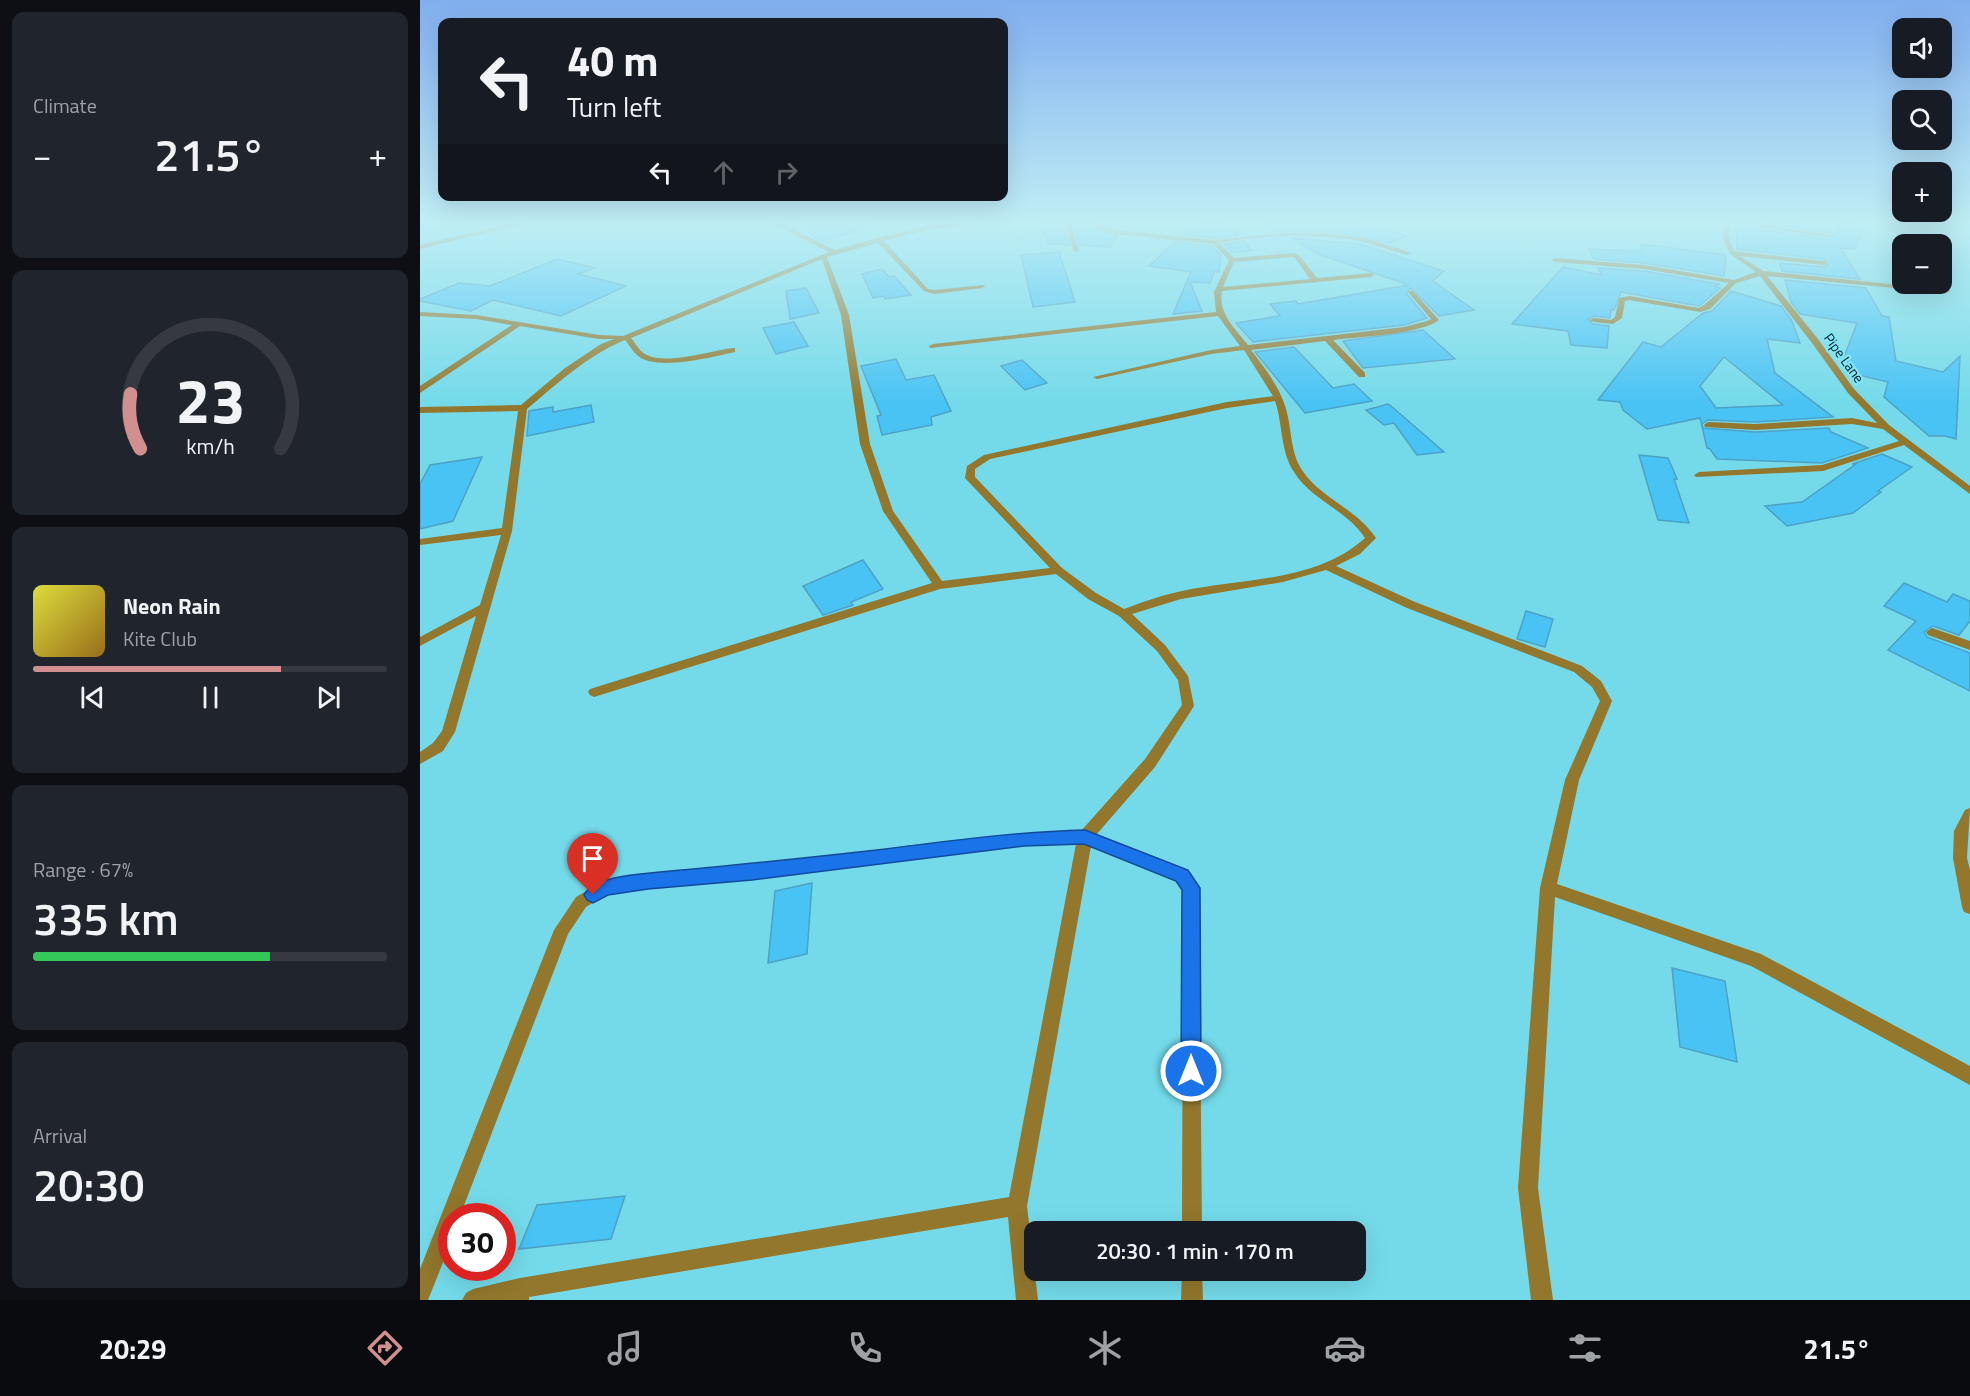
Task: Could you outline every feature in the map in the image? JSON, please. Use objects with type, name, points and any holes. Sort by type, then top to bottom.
[{"type":"street","points":[[420,410],[523,408],[568,370],[604,346],[763,282]]},
{"type":"street","points":[[836,282],[845,315],[865,444],[888,512],[939,585]]},
{"type":"street","points":[[918,282],[926,290],[934,292],[982,286]]},
{"type":"street","points":[[1123,613],[1180,595],[1304,573],[1346,560],[1363,548],[1371,538],[1365,527],[1331,502],[1300,474],[1288,453],[1287,431],[1278,398],[1220,314],[1215,299],[1222,282]]},
{"type":"street","points":[[1219,289],[1297,282]]},
{"type":"street","points":[[1594,320],[1613,322],[1618,318],[1622,300],[1629,298],[1700,310],[1707,307],[1734,282]]},
{"type":"street","name":"Pipe Lane","points":[[1768,282],[1815,341],[1851,392],[1886,427],[1970,491]]},
{"type":"street","points":[[1851,282],[1892,286]]},
{"type":"street","points":[[1097,377],[1191,356],[1404,329],[1430,323],[1434,320],[1412,292]]},
{"type":"street","points":[[420,314],[476,317],[598,337],[627,337]]},
{"type":"street","points":[[933,346],[1220,314]]},
{"type":"street","points":[[420,390],[519,324]]},
{"type":"street","points":[[627,337],[642,356],[654,359],[671,360],[732,350]]},
{"type":"street","points":[[1327,338],[1362,375]]},
{"type":"street","points":[[1027,1300],[1017,1206],[1085,837],[1150,763],[1188,706],[1184,679],[1161,648],[1123,613],[1092,596],[1058,570],[970,478],[970,468],[987,457],[1227,405],[1278,398]]},
{"type":"street","points":[[420,759],[438,747],[448,732],[486,606],[507,531],[523,408]]},
{"type":"street","points":[[1708,425],[1755,427],[1852,421],[1886,427]]},
{"type":"street","points":[[1699,475],[1823,468],[1906,442]]},
{"type":"street","points":[[420,542],[507,531]]},
{"type":"street","points":[[1326,566],[1411,605],[1578,669],[1597,684],[1606,701],[1572,780],[1548,888],[1528,1188],[1542,1300]]},
{"type":"street","points":[[594,692],[939,585],[1058,570]]},
{"type":"street","points":[[420,642],[486,606]]},
{"type":"street","points":[[1932,632],[1970,646]]},
{"type":"street","points":[[1969,900],[1960,858],[1960,831],[1970,814]]},
{"type":"street","points":[[420,1295],[562,930],[581,902],[604,888],[648,881],[752,872],[1024,839],[1085,837],[1182,876],[1191,888],[1192,1221]]},
{"type":"street","points":[[1548,888],[1755,960],[1970,1076]]},
{"type":"street","points":[[473,1300],[519,1294],[1017,1206]]},
{"type":"street","points":[[1192,1281],[1192,1300]]},
{"type":"building","points":[[501,282],[609,282],[626,286],[561,316],[493,300],[471,311],[420,301],[420,299],[459,283],[490,286]]},
{"type":"building","points":[[866,282],[899,282],[911,295],[885,299],[884,296],[873,298]]},
{"type":"building","points":[[1027,282],[1068,282],[1075,302],[1033,307]]},
{"type":"building","points":[[1187,282],[1210,282],[1190,282],[1202,311],[1173,314]]},
{"type":"building","points":[[1399,282],[1434,282],[1474,310],[1439,316],[1411,288],[1406,293],[1427,318],[1404,325],[1253,342],[1236,323],[1280,316],[1270,304],[1296,301],[1298,304],[1409,285]]},
{"type":"building","points":[[1550,282],[1706,282],[1719,284],[1715,286],[1720,288],[1699,306],[1621,292],[1614,310],[1611,310],[1610,318],[1594,316],[1588,319],[1593,324],[1609,326],[1607,348],[1571,345],[1568,331],[1512,324]]},
{"type":"building","points":[[1785,282],[1866,288],[1882,316],[1889,317],[1896,361],[1943,372],[1960,356],[1956,439],[1929,436],[1884,397],[1888,382],[1846,372],[1848,358],[1844,357],[1857,323],[1800,314],[1791,302]]},
{"type":"building","points":[[806,288],[819,313],[790,319],[786,291]]},
{"type":"building","points":[[1731,291],[1781,306],[1792,321],[1800,343],[1767,339],[1775,373],[1833,417],[1755,422],[1708,420],[1702,424],[1703,428],[1755,432],[1829,428],[1831,432],[1868,448],[1822,463],[1717,459],[1707,448],[1700,418],[1647,429],[1623,410],[1620,402],[1598,400],[1643,342],[1661,347],[1703,313],[1712,311]],"holes":[[[1724,357],[1783,405],[1716,408],[1700,386]]]},
{"type":"building","points":[[794,322],[808,346],[776,354],[763,328]]},
{"type":"building","points":[[1423,330],[1455,359],[1363,368],[1343,341]]},
{"type":"building","points":[[1294,347],[1333,388],[1354,384],[1372,401],[1305,413],[1255,352]]},
{"type":"building","points":[[896,359],[906,380],[934,375],[951,411],[931,417],[932,425],[882,435],[877,416],[881,415],[861,366]]},
{"type":"building","points":[[1022,360],[1047,383],[1025,390],[1001,366]]},
{"type":"building","points":[[1388,404],[1444,452],[1417,455],[1394,423],[1384,425],[1366,410]]},
{"type":"building","points":[[591,405],[594,422],[527,436],[529,411],[553,407],[553,412]]},
{"type":"building","points":[[1882,454],[1912,467],[1878,491],[1881,492],[1853,513],[1787,526],[1765,506],[1802,502],[1856,464],[1852,464]]},
{"type":"building","points":[[1639,455],[1668,458],[1677,479],[1674,479],[1689,523],[1658,520]]},
{"type":"building","points":[[482,457],[453,521],[420,529],[420,484],[430,465]]},
{"type":"building","points":[[863,560],[883,589],[851,602],[853,605],[823,615],[803,586]]},
{"type":"building","points":[[1904,583],[1947,602],[1953,594],[1970,601],[1970,621],[1959,635],[1933,626],[1924,632],[1927,637],[1970,653],[1970,691],[1888,650],[1916,621],[1884,606]]},
{"type":"building","points":[[1526,611],[1553,619],[1545,647],[1517,639]]},
{"type":"building","points":[[812,883],[807,954],[768,963],[775,891]]},
{"type":"building","points":[[1672,968],[1725,981],[1737,1062],[1680,1047]]},
{"type":"building","points":[[625,1196],[611,1239],[519,1249],[537,1205]]},
{"type":"route","points":[[593,895],[604,888],[648,881],[752,872],[1024,839],[1085,837],[1182,876],[1191,888],[1191,1071]]}]
